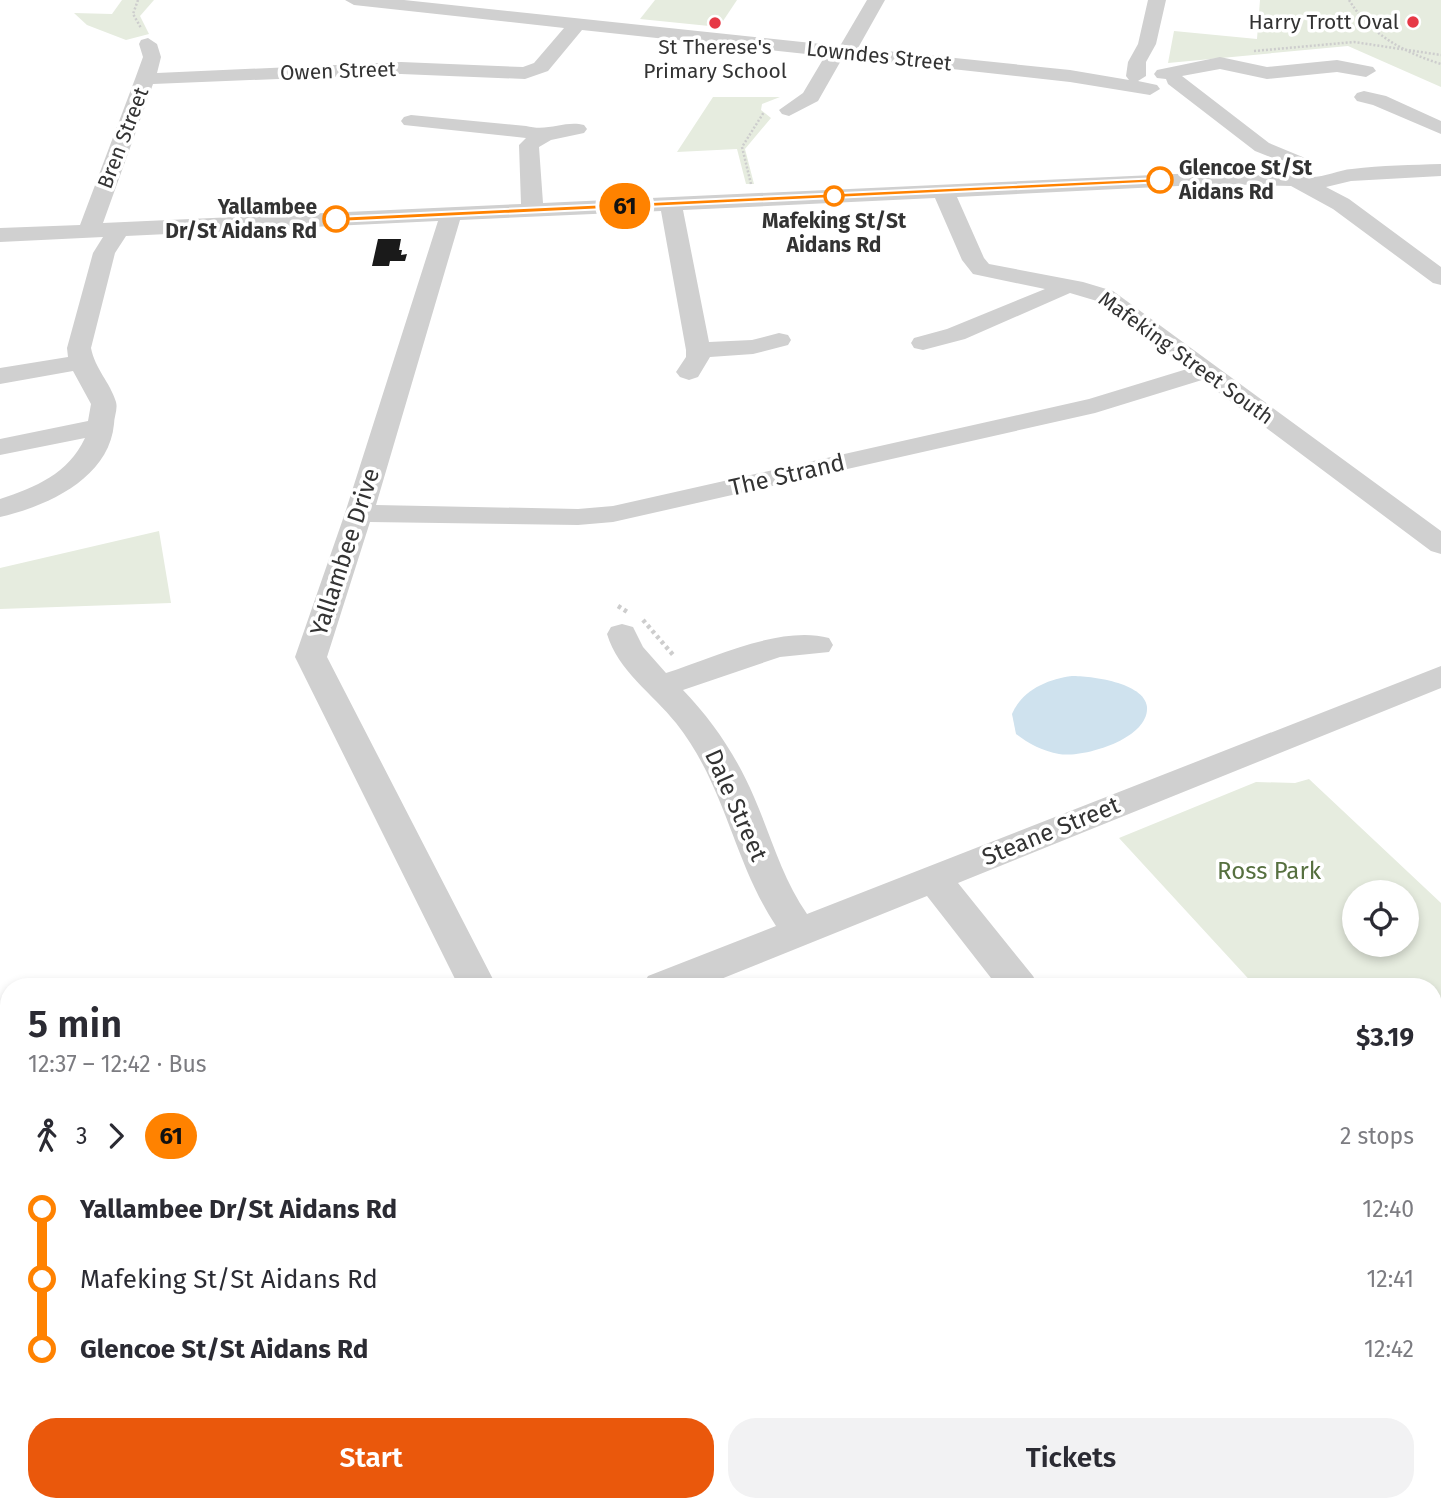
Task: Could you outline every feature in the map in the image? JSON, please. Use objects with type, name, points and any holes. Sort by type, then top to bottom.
[{"type":"street","name":"Lowndes Street","points":[[354,0],[477,6],[578,24],[1070,76],[1154,80]]},
{"type":"street","points":[[789,110],[811,97],[876,0]]},
{"type":"street","points":[[1157,0],[1147,44],[1137,62],[1154,80],[1178,95],[1207,107],[1301,173],[1441,278]]},
{"type":"street","name":"Owen Street","points":[[145,79],[401,68],[535,75],[578,24]]},
{"type":"street","name":"Bren Street","points":[[81,362],[81,337],[152,57],[148,44]]},
{"type":"street","points":[[1147,44],[1154,80]]},
{"type":"street","points":[[1154,80],[1220,63],[1267,73],[1336,66],[1366,71]]},
{"type":"street","points":[[1364,97],[1379,100],[1441,128]]},
{"type":"street","points":[[411,121],[526,132],[540,136],[578,129]]},
{"type":"street","points":[[532,210],[527,149],[540,136]]},
{"type":"street","points":[[0,235],[105,235],[451,214],[1301,173],[1368,174],[1441,168]]},
{"type":"street","name":"Mafeking Street South","points":[[943,190],[977,266],[994,273],[1105,296],[1441,545]]},
{"type":"street","points":[[671,203],[693,361],[779,340]]},
{"type":"street","name":"Yallambee Drive","points":[[451,214],[359,513],[311,657],[473,978]]},
{"type":"street","points":[[0,250],[105,235]]},
{"type":"street","points":[[923,343],[956,334],[1053,294],[1065,286]]},
{"type":"street","points":[[0,376],[81,362],[104,404],[102,426],[91,453],[73,475],[44,493],[0,509]]},
{"type":"street","name":"The Strand","points":[[359,513],[578,517],[613,514],[1095,405],[1206,371]]},
{"type":"street","points":[[0,447],[102,426]]},
{"type":"street","name":"Dale Street","points":[[622,634],[629,651],[662,686],[716,754],[737,798],[776,897],[799,932]]},
{"type":"street","points":[[662,686],[777,647],[818,645]]},
{"type":"street","name":"Steane Street","points":[[684,978],[1438,680]]},
{"type":"street","points":[[933,878],[1013,978]]},
{"type":"path","points":[[138,0],[134,15],[148,44]]},
{"type":"path","points":[[1349,0],[1362,16],[1400,50],[1441,64]]},
{"type":"path","points":[[752,191],[742,145],[764,113]]},
{"type":"green space","points":[[122,0],[154,0],[140,16],[149,34],[126,40],[87,25],[74,13],[112,14]]},
{"type":"green space","points":[[655,0],[737,0],[719,27],[640,19]]},
{"type":"green space","points":[[1260,0],[1441,0],[1441,87],[1348,46],[1168,63],[1174,31],[1257,39]]},
{"type":"green space","points":[[713,97],[780,97],[762,104],[761,110],[771,118],[745,149],[754,184],[746,184],[737,149],[677,152]]},
{"type":"green space","points":[[159,531],[171,603],[0,609],[0,568]]},
{"type":"green space","name":"Ross Park","points":[[1309,779],[1417,880],[1342,880],[1342,957],[1419,957],[1419,882],[1441,903],[1441,978],[1248,978],[1119,838],[1256,782],[1295,783]]},
{"type":"water","points":[[1072,676],[1091,677],[1127,686],[1144,698],[1147,707],[1145,718],[1126,737],[1083,753],[1053,753],[1036,747],[1016,734],[1012,714],[1022,698],[1045,683]]},
{"type":"building","points":[[378,239],[401,239],[399,250],[402,250],[401,255],[407,254],[405,261],[390,261],[389,266],[372,266]]},
{"type":"bus line","name":"61","points":[[336,219],[1160,180]]},
{"type":"place","name":"Harry Trott Oval","points":[[1413,22]]},
{"type":"place","name":"St Therese's Primary School","points":[[715,23]]},
{"type":"place","name":"Glencoe St/St Aidans Rd","points":[[1160,180]]},
{"type":"place","name":"Mafeking St/St Aidans Rd","points":[[834,196]]},
{"type":"place","name":"Yallambee Dr/St Aidans Rd","points":[[336,219]]}]
